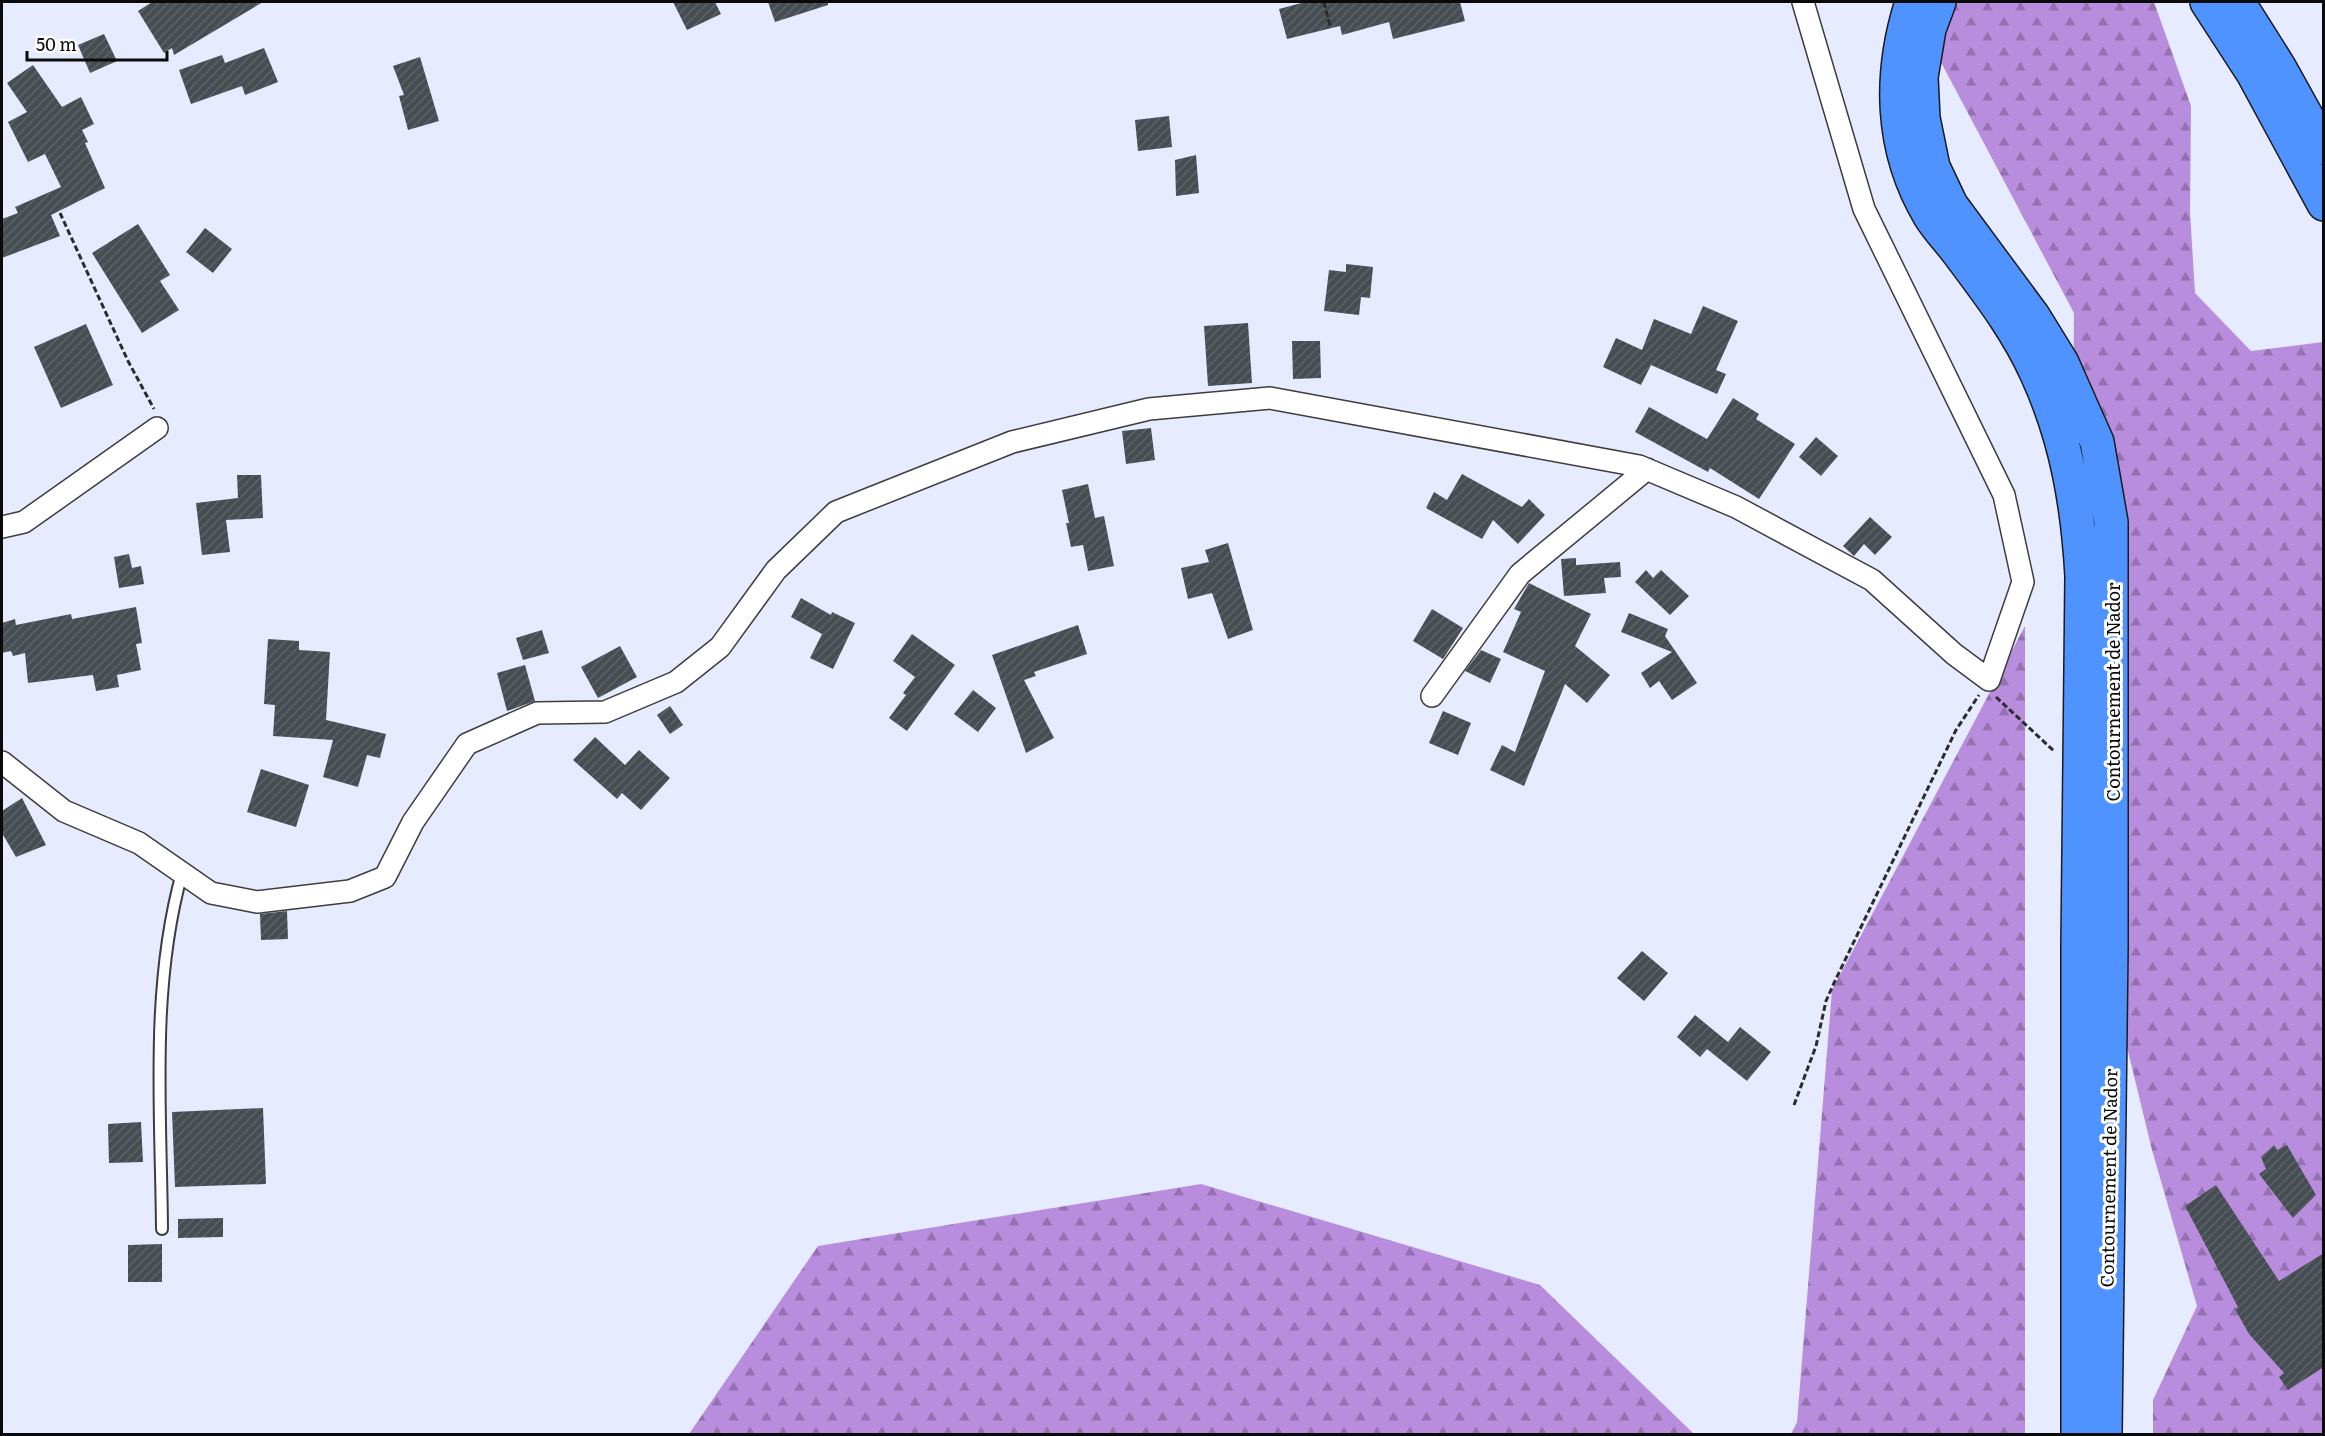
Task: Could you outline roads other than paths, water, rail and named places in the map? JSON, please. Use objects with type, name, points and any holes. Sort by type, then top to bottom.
[{"type":"highway","name":"Contournement de Nador","points":[[1912,2],[1900,37],[1895,83],[1898,129],[1910,174],[1930,216],[2012,326],[2037,373],[2057,422],[2071,472],[2079,524],[2082,576],[2078,947],[2078,1434]]},
{"type":"highway","name":"Contournement de Nador","points":[[1939,2],[1929,30],[1921,78],[1923,118],[1933,167],[1951,205],[2033,316],[2062,363],[2086,414],[2103,465],[2111,522],[2111,947],[2105,1434]]},
{"type":"highway","points":[[2207,2],[2253,73],[2324,204]]},
{"type":"highway","points":[[2238,2],[2279,67],[2324,148]]},
{"type":"highway","points":[[2078,947],[2111,947]]},
{"type":"street","points":[[2,762],[64,811],[139,843],[211,893],[257,903],[350,891],[385,878],[413,822],[467,744],[537,713],[605,712],[676,682],[720,647],[776,570],[836,512],[1012,442],[1149,409],[1270,398],[1647,469],[1736,507],[1872,580],[1987,684],[2023,582],[2004,495],[1864,209],[1803,2]]},
{"type":"street","points":[[2,527],[24,522],[157,428]]},
{"type":"street","points":[[1431,696],[1520,574],[1647,469]]},
{"type":"lane","points":[[162,1229],[160,1033],[169,920],[182,873]]}]
